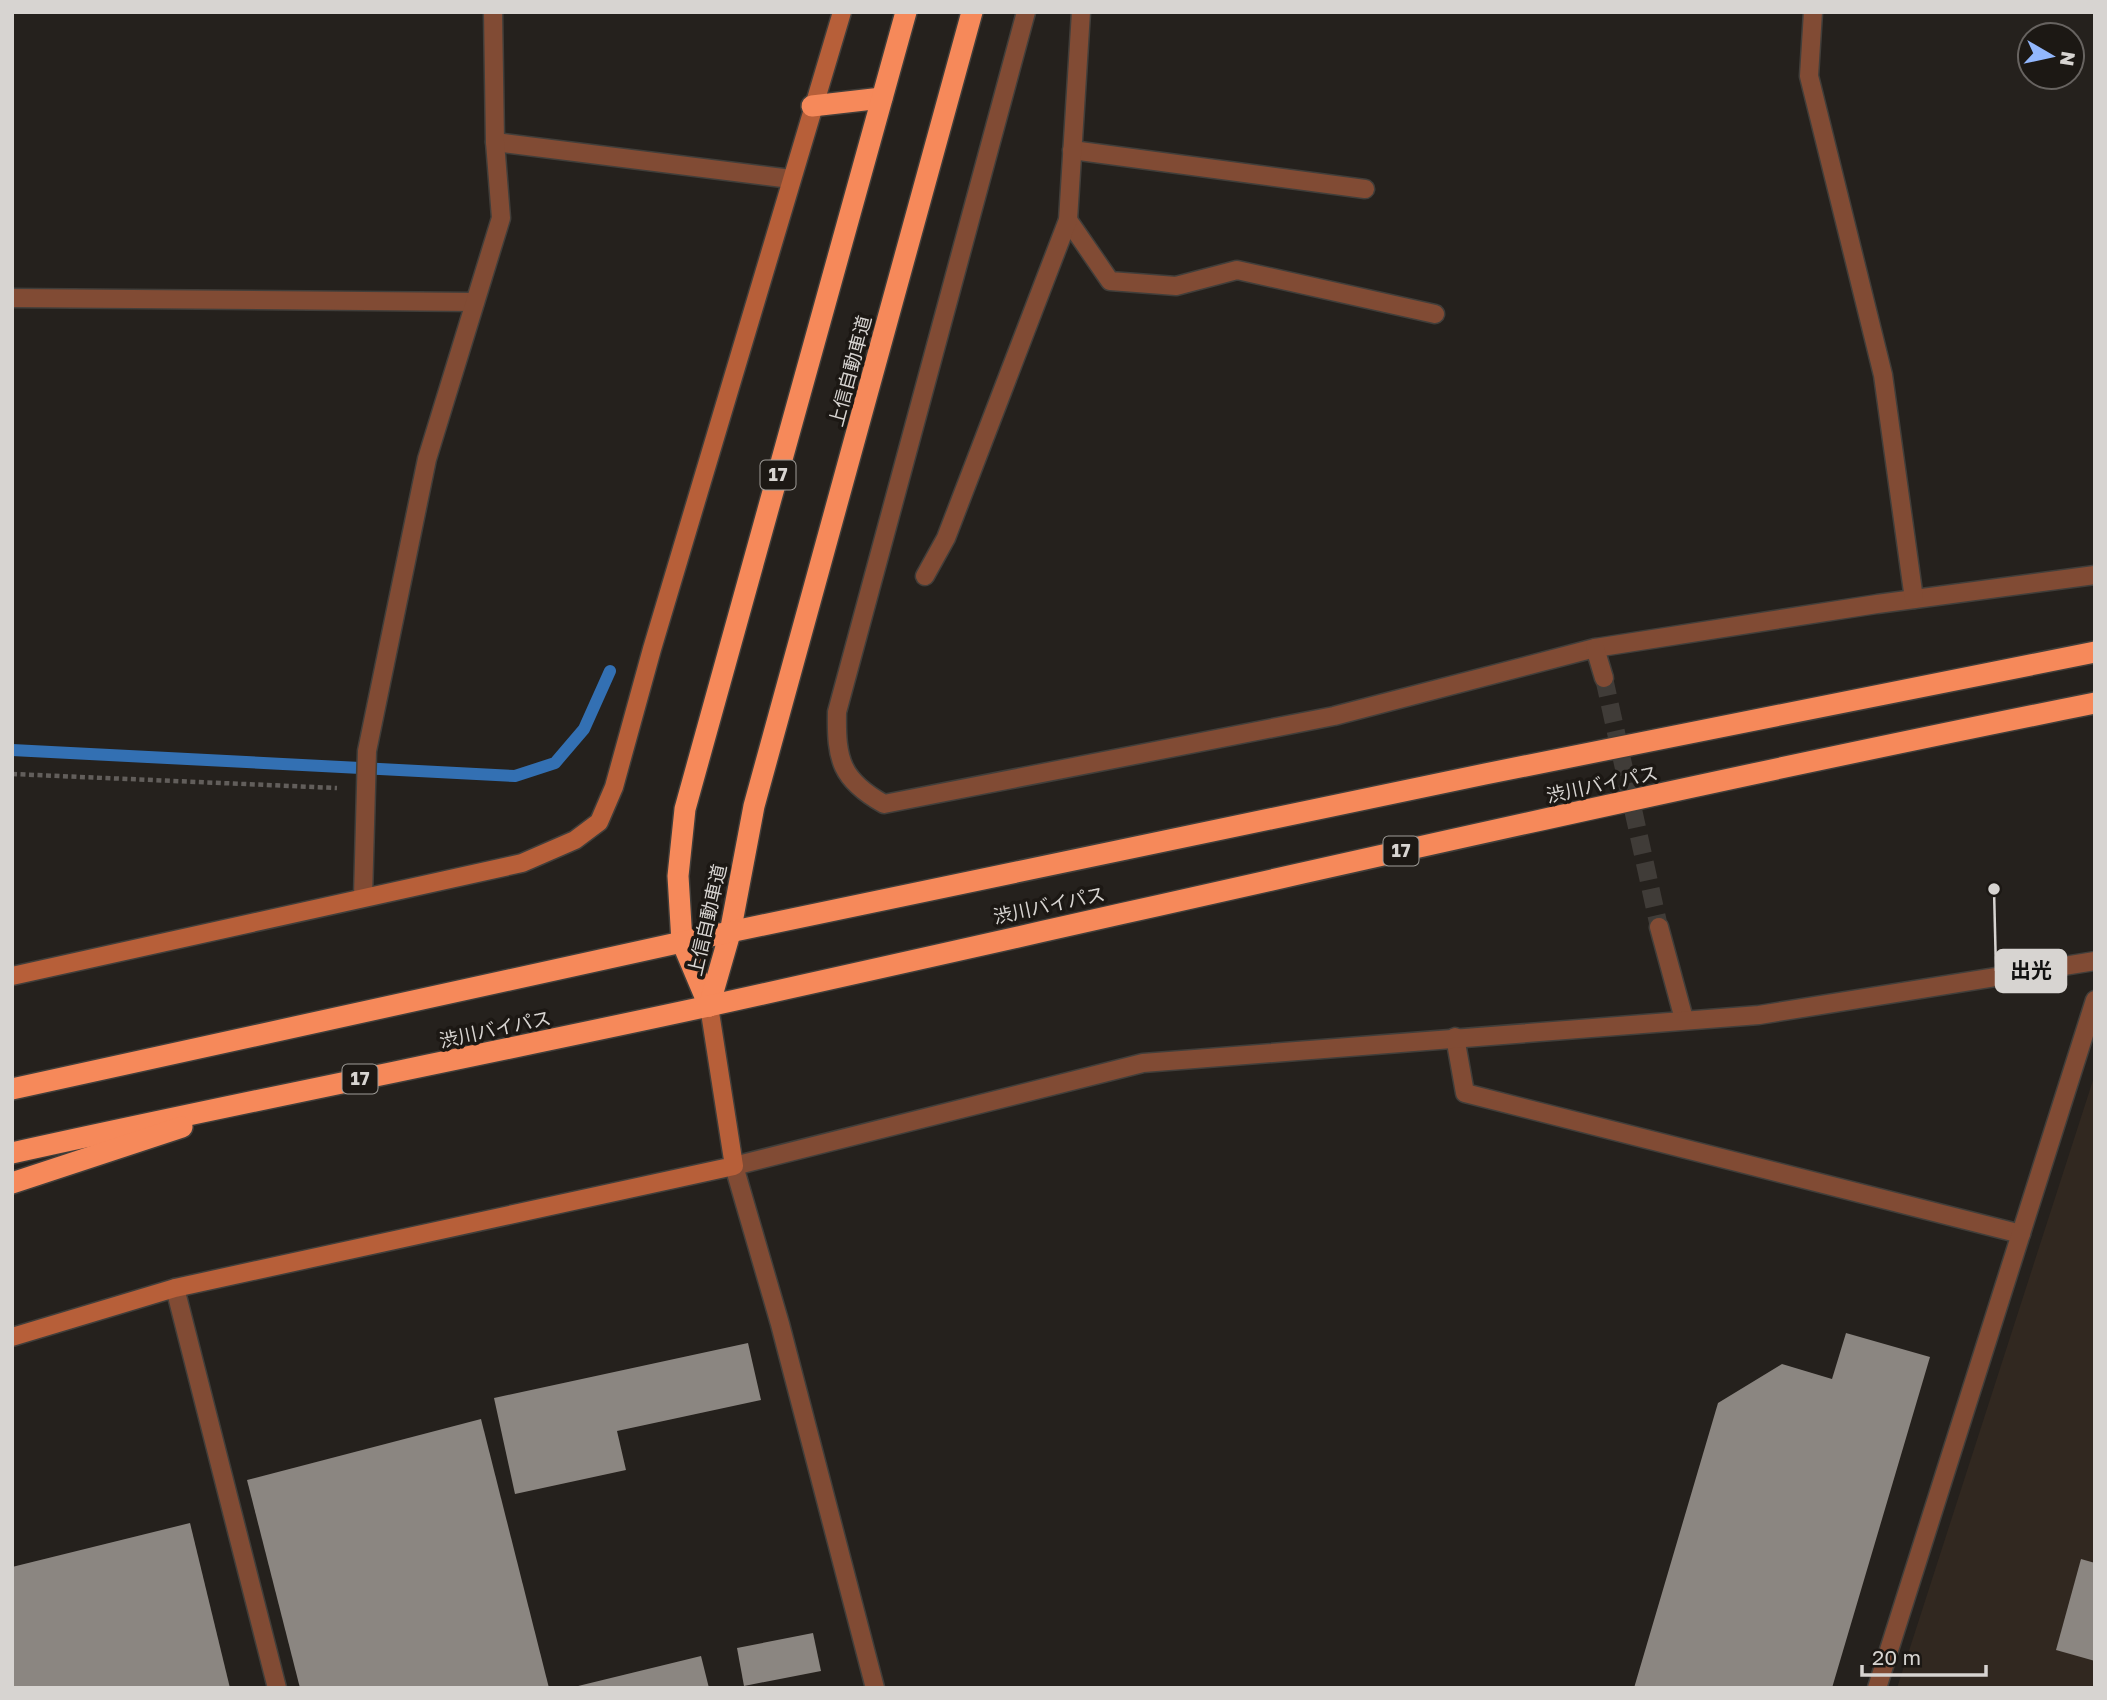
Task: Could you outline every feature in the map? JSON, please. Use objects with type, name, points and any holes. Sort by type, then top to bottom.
[{"type":"highway","name":"上信自動車道","points":[[709,1006],[681,942],[678,876],[685,809],[906,12]]},
{"type":"highway","name":"上信自動車道","points":[[709,1006],[730,933],[754,806],[972,12]]},
{"type":"highway","points":[[813,106],[882,98]]},
{"type":"highway","name":"渋川バイパス","points":[[12,1089],[119,1063],[681,942],[1485,774],[2095,652]]},
{"type":"highway","name":"渋川バイパス","points":[[12,1153],[290,1091],[425,1067],[709,1006],[1694,787],[2095,703]]},
{"type":"highway","points":[[12,1183],[290,1091]]},
{"type":"street","points":[[363,897],[367,751],[427,459],[501,218],[495,142],[493,12]]},
{"type":"street","points":[[12,976],[522,863],[575,840],[599,822],[614,788],[790,179],[842,12]]},
{"type":"street","points":[[1026,12],[837,712],[841,767],[860,791],[884,804],[1334,716],[1595,648],[1914,599],[2095,575]]},
{"type":"street","points":[[925,576],[946,538],[1068,220],[1081,12]]},
{"type":"street","points":[[1813,12],[1809,76],[1883,375],[1914,599]]},
{"type":"street","points":[[495,142],[790,179]]},
{"type":"street","points":[[1072,150],[1365,190]]},
{"type":"street","points":[[1068,220],[1110,281],[1176,286],[1237,270],[1435,314]]},
{"type":"street","points":[[12,298],[475,302]]},
{"type":"street","points":[[1595,648],[1604,678]]},
{"type":"street","points":[[1659,926],[1684,1019]]},
{"type":"street","points":[[12,1336],[175,1288],[734,1166],[1143,1063],[1759,1015],[2095,961]]},
{"type":"street","points":[[1877,1688],[2095,1000]]},
{"type":"street","points":[[709,1006],[734,1166],[780,1324],[875,1688]]},
{"type":"street","points":[[1455,1037],[1465,1093],[2021,1234]]},
{"type":"street","points":[[175,1288],[277,1688]]},
{"type":"path","points":[[12,774],[366,790]]},
{"type":"shaded area","points":[[2095,1074],[2095,1688],[1897,1688]]},
{"type":"building","points":[[1846,1333],[1930,1357],[1832,1688],[1634,1688],[1718,1403],[1782,1364],[1832,1379]]},
{"type":"building","points":[[748,1343],[761,1400],[617,1431],[626,1470],[515,1494],[494,1398]]},
{"type":"building","points":[[481,1419],[549,1688],[300,1688],[247,1480]]},
{"type":"building","points":[[190,1523],[230,1688],[12,1688],[12,1567]]},
{"type":"building","points":[[2081,1559],[2095,1563],[2095,1661],[2056,1650]]},
{"type":"building","points":[[813,1633],[821,1671],[744,1686],[737,1648]]},
{"type":"building","points":[[701,1656],[709,1688],[574,1688],[574,1687]]},
{"type":"waterway","points":[[12,750],[515,776],[555,763],[584,729],[610,671]]},
{"type":"tunnel","points":[[1604,678],[1659,927]]},
{"type":"place","name":"出光","points":[[1994,889]]}]
